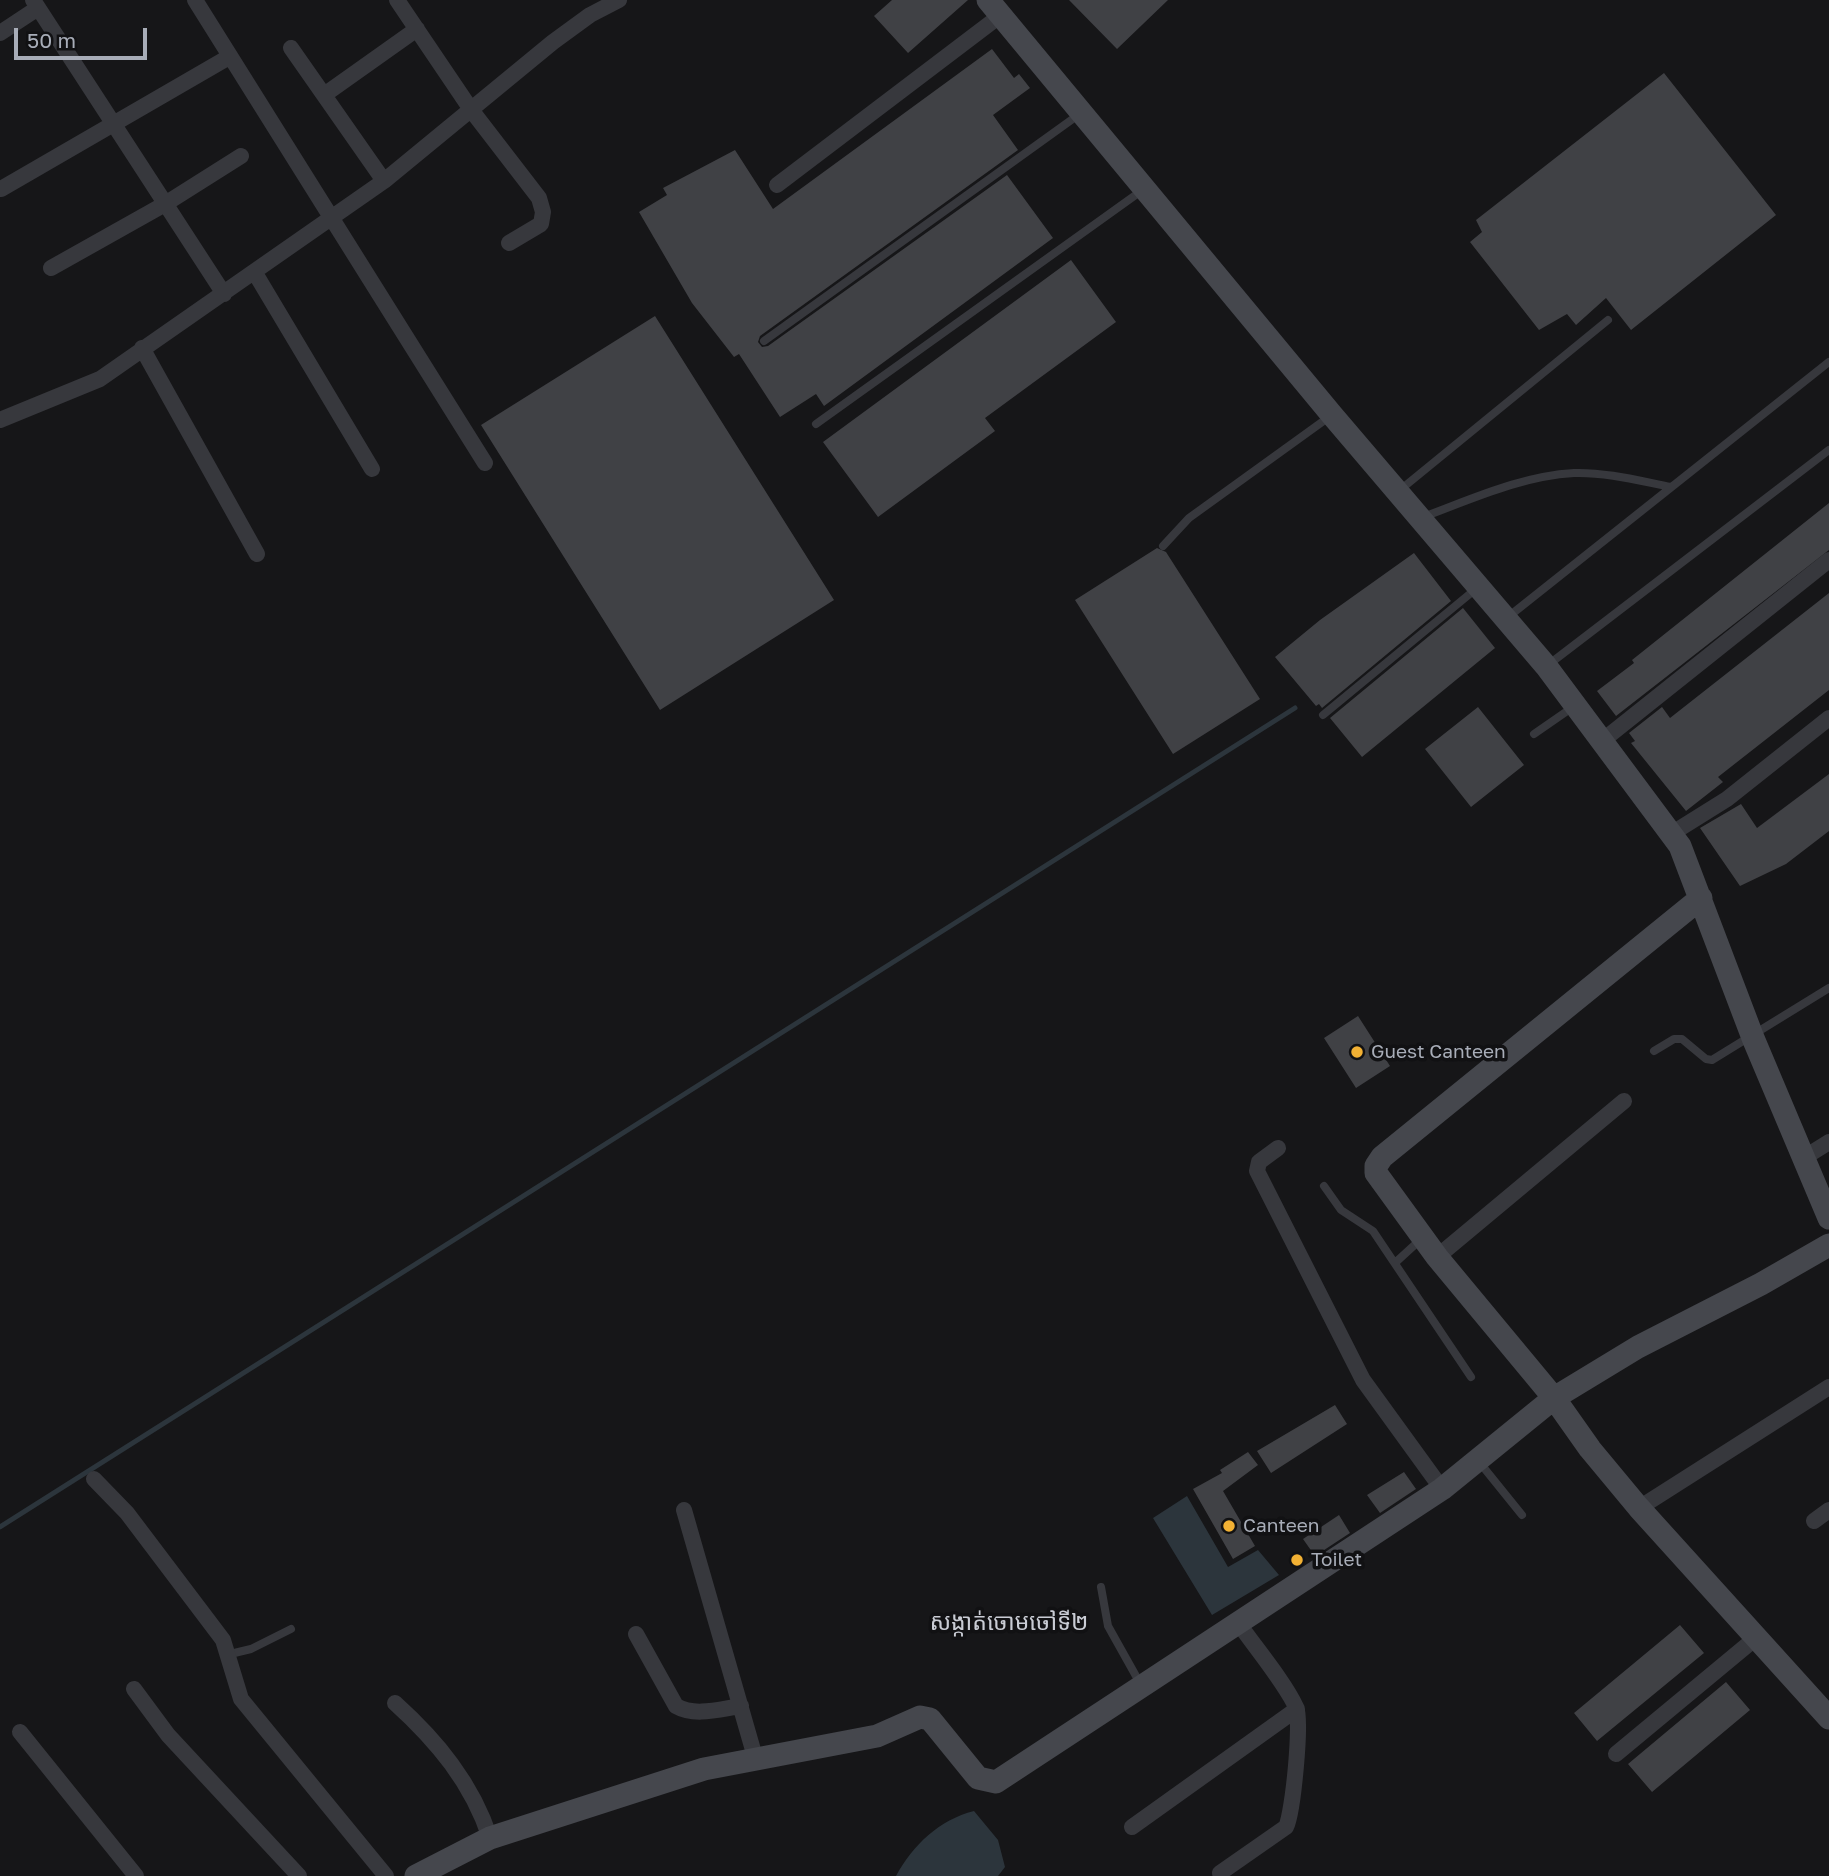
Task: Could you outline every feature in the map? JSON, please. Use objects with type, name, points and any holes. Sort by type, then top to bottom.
[{"type":"street","points":[[195,0],[485,463]]},
{"type":"street","points":[[397,0],[472,111],[539,198],[543,212],[541,224],[509,243]]},
{"type":"street","points":[[0,420],[100,379],[384,181],[553,42],[590,15],[619,0]]},
{"type":"street","points":[[0,33],[35,4],[224,294]]},
{"type":"street","points":[[777,185],[995,8],[1332,415],[1546,666],[1680,846],[1753,1038],[1829,1217]]},
{"type":"street","points":[[324,95],[417,29]]},
{"type":"street","points":[[291,48],[384,181]]},
{"type":"street","points":[[1,189],[229,57]]},
{"type":"street","points":[[51,268],[164,204],[241,156]]},
{"type":"street","points":[[255,273],[372,469]]},
{"type":"street","points":[[142,348],[257,554]]},
{"type":"street","points":[[1602,741],[1829,560]]},
{"type":"street","points":[[1671,834],[1727,799],[1829,718]]},
{"type":"street","points":[[1702,898],[1382,1157],[1376,1166],[1376,1173],[1437,1257],[1555,1398],[1590,1449],[1639,1508],[1829,1718]]},
{"type":"street","points":[[1437,1257],[1624,1101]]},
{"type":"street","points":[[1805,1157],[1829,1142]]},
{"type":"street","points":[[1278,1148],[1259,1162],[1257,1171],[1263,1184],[1363,1380],[1441,1489]]},
{"type":"street","points":[[416,1876],[490,1838],[704,1769],[877,1737],[920,1717],[930,1719],[978,1778],[996,1782],[1237,1620],[1441,1489],[1555,1398],[1638,1347],[1761,1284],[1829,1245]]},
{"type":"street","points":[[1639,1508],[1829,1387]]},
{"type":"street","points":[[94,1479],[127,1513],[172,1569],[223,1640],[230,1654],[234,1682],[240,1699],[386,1876]]},
{"type":"street","points":[[684,1510],[755,1758]]},
{"type":"street","points":[[1814,1521],[1829,1510]]},
{"type":"street","points":[[1220,1873],[1286,1826],[1290,1819],[1297,1709],[1237,1620]]},
{"type":"street","points":[[636,1634],[676,1706],[685,1711],[698,1712],[741,1706]]},
{"type":"street","points":[[1616,1754],[1757,1637]]},
{"type":"street","points":[[134,1689],[168,1735],[299,1876]]},
{"type":"street","points":[[395,1703],[427,1732],[449,1761],[476,1800],[490,1838]]},
{"type":"street","points":[[1132,1827],[1297,1709]]},
{"type":"street","points":[[20,1732],[136,1876]]},
{"type":"lane","points":[[764,341],[1083,112]]},
{"type":"lane","points":[[817,424],[1145,188]]},
{"type":"lane","points":[[1398,492],[1608,320]]},
{"type":"lane","points":[[1506,619],[1829,362]]},
{"type":"lane","points":[[1163,546],[1189,518],[1332,415]]},
{"type":"lane","points":[[1546,666],[1829,450]]},
{"type":"lane","points":[[1420,518],[1522,480],[1575,473],[1606,475],[1671,487]]},
{"type":"lane","points":[[1323,715],[1478,587]]},
{"type":"lane","points":[[1534,734],[1575,705]]},
{"type":"lane","points":[[1654,1051],[1674,1039],[1682,1039],[1706,1059],[1712,1060],[1753,1038],[1829,988]]},
{"type":"lane","points":[[1324,1186],[1341,1210],[1373,1231],[1471,1377]]},
{"type":"lane","points":[[1396,1262],[1423,1238]]},
{"type":"lane","points":[[1478,1460],[1522,1515]]},
{"type":"lane","points":[[1101,1587],[1108,1626],[1141,1685]]},
{"type":"lane","points":[[230,1654],[251,1649],[291,1629]]},
{"type":"shaded area","points":[[1187,1496],[1228,1567],[1258,1550],[1279,1575],[1212,1615],[1153,1518]]},
{"type":"shaded area","points":[[974,1811],[998,1840],[1005,1867],[998,1876],[896,1876],[910,1854],[928,1835],[949,1821]]},
{"type":"building","points":[[892,0],[968,0],[908,53],[874,16]]},
{"type":"building","points":[[1069,0],[1168,0],[1117,49]]},
{"type":"building","points":[[992,49],[1014,78],[1019,74],[1030,88],[993,115],[1018,150],[760,336],[758,342],[762,347],[768,346],[1007,175],[1053,238],[824,406],[816,394],[780,417],[739,354],[734,357],[692,303],[639,212],[667,195],[663,188],[735,150],[773,209]]},
{"type":"building","points":[[1664,73],[1776,215],[1631,330],[1606,298],[1576,325],[1567,314],[1539,330],[1470,242],[1482,232],[1476,220]]},
{"type":"building","points":[[1071,260],[1116,322],[985,418],[995,431],[878,517],[823,442]]},
{"type":"building","points":[[655,316],[834,600],[660,710],[481,425]]},
{"type":"building","points":[[1829,503],[1829,550],[1616,716],[1597,691]]},
{"type":"building","points":[[1157,548],[1166,552],[1260,699],[1173,754],[1075,600]]},
{"type":"building","points":[[1414,553],[1451,601],[1322,708],[1319,704],[1316,706],[1275,657],[1320,620]]},
{"type":"building","points":[[1829,593],[1829,690],[1718,777],[1723,782],[1686,811],[1631,743],[1635,741],[1629,733],[1662,707],[1670,718]]},
{"type":"building","points":[[1463,608],[1495,648],[1362,757],[1330,718]]},
{"type":"building","points":[[1478,707],[1524,765],[1471,807],[1425,749]]},
{"type":"building","points":[[1829,774],[1829,831],[1786,864],[1740,886],[1700,828],[1741,804],[1757,828]]},
{"type":"building","name":"Guest Canteen","points":[[1358,1016],[1390,1066],[1356,1088],[1324,1038]]},
{"type":"building","points":[[1335,1405],[1347,1424],[1271,1473],[1257,1451]]},
{"type":"building","points":[[1248,1452],[1258,1465],[1223,1491],[1255,1546],[1233,1559],[1193,1489],[1222,1473],[1220,1470]]},
{"type":"building","points":[[1404,1472],[1416,1489],[1380,1513],[1367,1495]]},
{"type":"building","points":[[1339,1515],[1350,1533],[1315,1556],[1303,1539]]},
{"type":"building","points":[[1680,1625],[1704,1653],[1597,1741],[1574,1713]]},
{"type":"building","points":[[1726,1682],[1750,1710],[1652,1792],[1628,1764]]},
{"type":"waterway","points":[[0,1527],[1295,708]]},
{"type":"place","name":"Guest Canteen","points":[[1357,1052]]},
{"type":"place","name":"Canteen","points":[[1229,1526]]},
{"type":"place","name":"Toilet","points":[[1297,1560]]},
{"type":"district","name":"សង្កាត់ចោមចៅទី២","points":[[1009,1623]]}]
